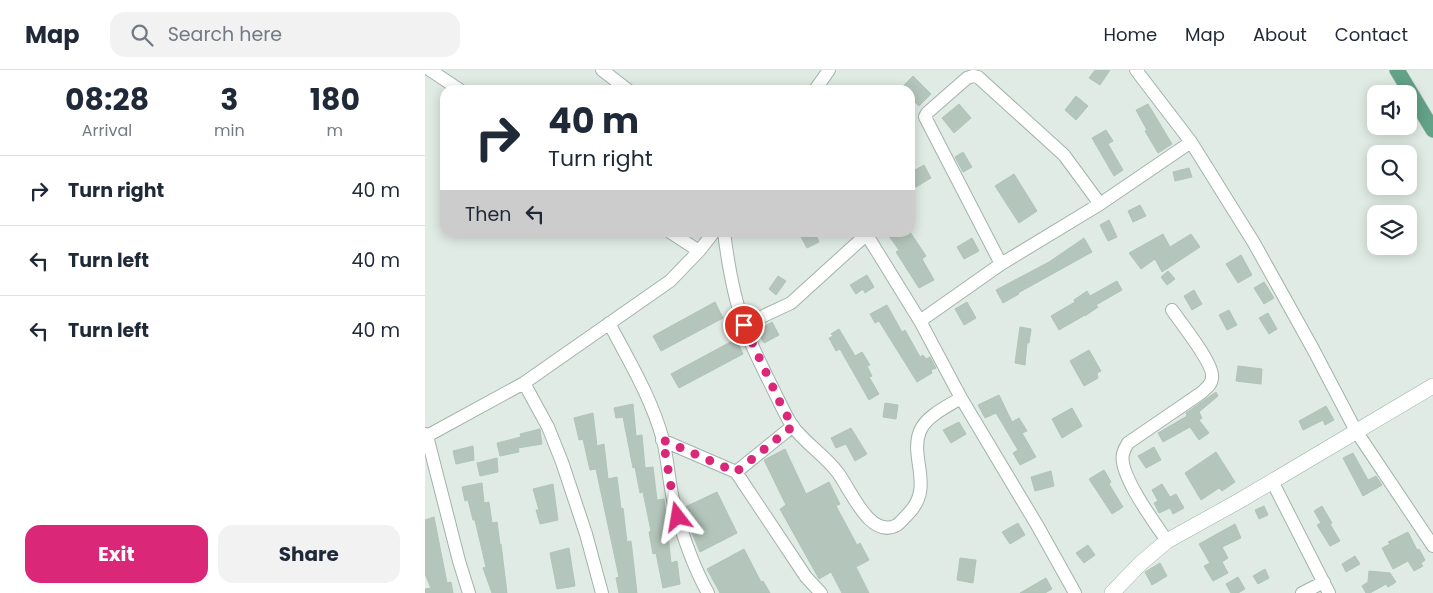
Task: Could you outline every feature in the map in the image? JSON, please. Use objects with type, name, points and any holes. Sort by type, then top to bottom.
[{"type":"main road","points":[[1397,70],[1433,130]]},
{"type":"street","points":[[430,70],[452,85]]},
{"type":"street","points":[[602,70],[622,85]]},
{"type":"street","points":[[818,85],[829,70]]},
{"type":"street","points":[[1136,70],[1191,142],[1254,243],[1313,349],[1355,432],[1433,546]]},
{"type":"street","points":[[1001,264],[925,117],[967,78],[978,77],[1064,155],[1100,204]]},
{"type":"street","points":[[919,321],[1001,264],[1100,204],[1191,142]]},
{"type":"street","points":[[677,237],[699,252]]},
{"type":"street","points":[[469,593],[426,436],[524,382],[670,281],[699,252],[710,237]]},
{"type":"street","points":[[725,237],[730,275],[744,325],[779,401],[793,426],[838,472],[869,520],[879,527],[887,528],[898,524],[911,511],[918,500],[921,488],[918,445],[921,430],[931,418],[961,398]]},
{"type":"street","points":[[744,325],[791,303],[863,237]]},
{"type":"street","points":[[868,237],[919,321],[961,398],[1075,593]]},
{"type":"street","points":[[1167,541],[1129,483],[1123,464],[1123,454],[1128,443],[1201,393],[1213,379],[1213,373],[1208,362],[1172,310]]},
{"type":"street","points":[[609,323],[647,396],[663,440],[674,504],[686,543],[701,581],[708,593]]},
{"type":"street","points":[[524,382],[548,427],[562,462],[586,534],[602,593]]},
{"type":"street","points":[[1112,593],[1141,563],[1167,541],[1433,386]]},
{"type":"street","points":[[736,472],[793,426]]},
{"type":"street","points":[[663,440],[736,472],[806,577],[821,593]]},
{"type":"street","points":[[1272,481],[1326,588],[1302,593]]},
{"type":"building","points":[[1095,70],[1110,70],[1100,85],[1089,78]]},
{"type":"building","points":[[913,76],[931,94],[919,106],[915,102],[915,85],[904,85]]},
{"type":"building","points":[[1076,96],[1088,106],[1076,120],[1065,110]]},
{"type":"building","points":[[959,104],[971,118],[954,133],[942,118]]},
{"type":"building","points":[[1148,104],[1172,144],[1158,153],[1145,131],[1147,130],[1136,110]]},
{"type":"building","points":[[1106,130],[1113,141],[1108,144],[1123,170],[1114,176],[1092,138]]},
{"type":"building","points":[[963,152],[972,167],[963,172],[955,157]]},
{"type":"building","points":[[924,165],[931,178],[916,187],[915,170]]},
{"type":"building","points":[[1189,168],[1192,177],[1175,181],[1173,172]]},
{"type":"building","points":[[1014,174],[1037,211],[1019,223],[995,186]]},
{"type":"building","points":[[1140,205],[1146,216],[1133,222],[1128,211]]},
{"type":"building","points":[[1109,220],[1117,237],[1108,241],[1100,225]]},
{"type":"building","points":[[1163,234],[1170,247],[1191,234],[1200,247],[1162,272],[1155,259],[1141,269],[1129,253]]},
{"type":"building","points":[[801,237],[817,237],[819,242],[807,248]]},
{"type":"building","points":[[890,237],[913,237],[926,256],[922,259],[934,280],[919,288],[896,252],[899,250]]},
{"type":"building","points":[[972,238],[979,251],[964,259],[957,247]]},
{"type":"building","points":[[1084,238],[1092,252],[1003,303],[996,290],[1049,262]]},
{"type":"building","points":[[1241,255],[1252,275],[1238,283],[1226,264]]},
{"type":"building","points":[[1168,271],[1175,279],[1167,285],[1161,277]]},
{"type":"building","points":[[867,275],[874,287],[865,293],[863,289],[856,294],[850,285]]},
{"type":"building","points":[[778,276],[786,281],[776,295],[769,289]]},
{"type":"building","points":[[1117,281],[1122,290],[1096,305],[1098,307],[1085,316],[1059,330],[1051,316],[1075,302],[1074,300],[1087,291],[1090,296]]},
{"type":"building","points":[[1264,282],[1274,298],[1264,304],[1254,288]]},
{"type":"building","points":[[1194,290],[1202,304],[1192,310],[1184,296]]},
{"type":"building","points":[[715,302],[723,318],[661,351],[653,336]]},
{"type":"building","points":[[967,302],[976,318],[964,325],[955,309]]},
{"type":"building","points":[[887,305],[902,332],[905,330],[920,357],[923,355],[926,359],[930,357],[936,368],[931,370],[932,373],[917,382],[879,321],[875,323],[870,314]]},
{"type":"building","points":[[1229,310],[1237,325],[1227,330],[1219,315]]},
{"type":"building","points":[[1268,313],[1277,329],[1269,334],[1259,318]]},
{"type":"building","points":[[772,322],[779,335],[764,343],[757,331]]},
{"type":"building","points":[[1020,327],[1031,329],[1029,343],[1027,343],[1025,365],[1015,363]]},
{"type":"building","points":[[839,329],[855,356],[862,352],[870,365],[867,366],[872,376],[869,377],[879,394],[869,400],[840,349],[836,351],[829,338],[833,336],[831,334]]},
{"type":"building","points":[[736,339],[743,354],[679,388],[671,374]]},
{"type":"building","points":[[1089,350],[1101,371],[1097,373],[1098,378],[1084,386],[1070,361]]},
{"type":"building","points":[[1238,366],[1262,369],[1261,384],[1236,381]]},
{"type":"building","points":[[1216,392],[1218,396],[1199,412],[1202,418],[1199,420],[1209,433],[1199,440],[1190,427],[1163,442],[1158,433],[1187,416],[1186,413]]},
{"type":"building","points":[[999,395],[1012,422],[1019,418],[1027,431],[1022,433],[1036,457],[1020,465],[1013,453],[1018,450],[996,413],[985,418],[978,405]]},
{"type":"building","points":[[885,403],[898,405],[896,419],[883,417]]},
{"type":"building","points":[[633,404],[636,436],[642,435],[645,468],[653,467],[657,500],[664,499],[671,563],[677,561],[680,584],[663,588],[656,553],[653,554],[649,532],[651,531],[643,492],[640,493],[635,467],[633,468],[623,417],[616,418],[614,408]]},
{"type":"building","points":[[1326,406],[1334,420],[1325,425],[1323,420],[1303,430],[1299,421]]},
{"type":"building","points":[[1072,408],[1082,426],[1062,438],[1052,419]]},
{"type":"building","points":[[593,413],[597,446],[604,444],[608,479],[617,477],[627,542],[631,541],[637,593],[619,593],[616,578],[619,577],[596,469],[590,470],[583,439],[579,440],[574,418]]},
{"type":"building","points":[[959,422],[966,434],[951,443],[943,430]]},
{"type":"building","points":[[851,428],[867,454],[855,461],[846,444],[836,448],[831,438]]},
{"type":"building","points":[[540,429],[542,444],[518,448],[519,452],[500,456],[497,443],[521,437],[520,434]]},
{"type":"building","points":[[473,446],[474,460],[456,464],[453,451]]},
{"type":"building","points":[[1154,447],[1161,460],[1146,468],[1138,456]]},
{"type":"building","points":[[785,449],[806,494],[829,482],[840,504],[836,506],[857,545],[860,543],[869,560],[856,567],[869,593],[842,593],[831,572],[819,579],[780,509],[786,505],[764,460]]},
{"type":"building","points":[[1216,452],[1235,482],[1222,491],[1219,488],[1201,500],[1185,473]]},
{"type":"building","points":[[1353,453],[1368,480],[1376,476],[1382,485],[1363,496],[1343,458]]},
{"type":"building","points":[[497,458],[498,472],[480,476],[477,463]]},
{"type":"building","points":[[1104,470],[1111,482],[1109,484],[1123,507],[1112,514],[1089,479]]},
{"type":"building","points":[[1051,471],[1054,486],[1035,491],[1031,477]]},
{"type":"building","points":[[482,483],[484,503],[489,502],[492,523],[497,522],[507,593],[492,593],[483,568],[486,567],[475,520],[473,520],[468,500],[465,501],[462,487]]},
{"type":"building","points":[[553,484],[558,520],[540,524],[536,510],[539,510],[533,489]]},
{"type":"building","points":[[1162,484],[1170,497],[1176,494],[1184,508],[1173,514],[1170,508],[1159,513],[1154,503],[1158,501],[1152,490]]},
{"type":"building","points":[[717,492],[737,533],[700,552],[683,508]]},
{"type":"building","points":[[1264,506],[1268,515],[1259,519],[1255,510]]},
{"type":"building","points":[[1322,506],[1340,541],[1330,546],[1317,525],[1321,523],[1314,511]]},
{"type":"building","points":[[434,517],[447,583],[451,582],[453,593],[425,593],[425,589],[431,588],[425,574],[425,520]]},
{"type":"building","points":[[1018,523],[1025,535],[1010,544],[1002,532]]},
{"type":"building","points":[[1235,524],[1241,538],[1222,547],[1228,558],[1222,562],[1228,573],[1213,581],[1204,566],[1210,563],[1199,544]]},
{"type":"building","points":[[1408,532],[1417,550],[1419,549],[1425,560],[1421,563],[1423,566],[1414,571],[1408,561],[1393,569],[1382,548],[1390,544],[1388,542]]},
{"type":"building","points":[[1088,545],[1095,555],[1084,563],[1076,553]]},
{"type":"building","points":[[569,548],[575,586],[557,589],[550,553]]},
{"type":"building","points":[[744,549],[761,582],[763,581],[770,593],[720,593],[707,569]]},
{"type":"building","points":[[1355,556],[1360,564],[1346,572],[1342,564]]},
{"type":"building","points":[[960,558],[976,560],[973,583],[957,580]]},
{"type":"building","points":[[1160,563],[1167,576],[1152,585],[1145,572]]},
{"type":"building","points":[[1265,569],[1269,578],[1258,584],[1253,576]]},
{"type":"building","points":[[1369,571],[1390,573],[1396,582],[1388,587],[1386,584],[1370,593],[1366,593],[1362,586],[1368,582]]},
{"type":"building","points":[[1238,577],[1245,589],[1238,593],[1231,593],[1226,584]]},
{"type":"building","points":[[1046,578],[1052,589],[1045,593],[1020,593]]},
{"type":"route","points":[[678,517],[663,440],[736,472],[793,426],[783,409],[744,325]]}]
